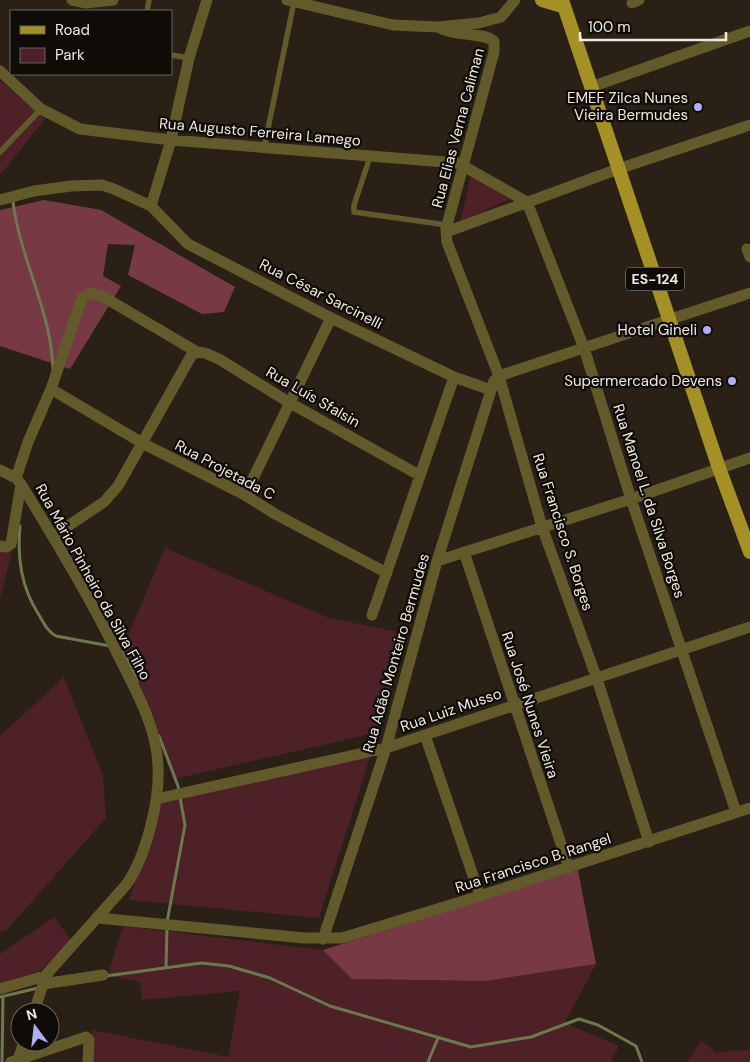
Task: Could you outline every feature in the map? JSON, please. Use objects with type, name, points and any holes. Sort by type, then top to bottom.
[{"type":"main road","name":"ES-124","points":[[542,0],[562,3],[719,468],[750,552]]},
{"type":"street","points":[[72,0],[86,4],[113,0]]},
{"type":"street","points":[[0,200],[46,189],[102,185],[151,206],[172,140],[189,58],[207,0]]},
{"type":"street","points":[[290,1],[393,25],[438,27],[500,17],[514,0]]},
{"type":"street","name":"Rua Elias Verna Caliman","points":[[438,27],[455,35],[487,37],[494,41],[494,52],[446,229]]},
{"type":"street","points":[[591,87],[750,31]]},
{"type":"street","name":"Rua Augusto Ferreira Lamego","points":[[0,70],[41,109],[80,128],[172,140],[463,164],[527,202]]},
{"type":"street","points":[[446,229],[750,125]]},
{"type":"street","name":"Rua Manoel L. da Silva Borges","points":[[527,202],[584,348],[631,499],[736,812]]},
{"type":"street","name":"Rua César Sarcinelli","points":[[151,206],[188,244],[331,318],[454,377],[491,390]]},
{"type":"street","name":"Rua Francisco S. Borges","points":[[446,229],[447,242],[499,376],[542,527],[598,679],[649,842]]},
{"type":"street","name":"Rua Luís Sfalsin","points":[[52,389],[54,377],[82,298],[91,293],[102,296],[194,354],[205,352],[219,359],[290,403],[419,475]]},
{"type":"street","points":[[499,376],[750,293]]},
{"type":"street","points":[[245,495],[331,318]]},
{"type":"street","points":[[53,536],[111,495],[144,444],[194,354]]},
{"type":"street","name":"Rua Adão Monteiro Bermudes","points":[[323,939],[386,748],[437,561],[491,390],[499,376]]},
{"type":"street","name":"Rua Adão Monteiro Bermudes","points":[[372,615],[454,377]]},
{"type":"street","points":[[6,545],[28,442],[52,389]]},
{"type":"street","name":"Rua Projetada C","points":[[52,389],[144,444],[245,495],[275,514],[387,573]]},
{"type":"street","points":[[437,561],[631,499],[750,458]]},
{"type":"street","points":[[0,470],[19,481]]},
{"type":"street","name":"Rua Mário Pinheiro da Silva Filho","points":[[19,481],[53,536],[106,630],[141,700],[152,734],[158,765],[156,799],[143,850],[132,877],[44,980]]},
{"type":"street","name":"Rua José Nunes Vieira","points":[[464,552],[513,705],[569,868]]},
{"type":"street","name":"Rua Luiz Musso","points":[[156,799],[386,748],[750,627]]},
{"type":"street","points":[[425,734],[480,896]]},
{"type":"street","name":"Rua Francisco B. Rangel","points":[[98,918],[323,939],[342,938],[569,868],[750,808]]},
{"type":"street","points":[[0,989],[44,980],[103,975]]},
{"type":"street","points":[[37,1002],[44,980]]},
{"type":"street","points":[[15,1061],[86,1036],[89,1040],[88,1062]]},
{"type":"lane","points":[[264,148],[290,1]]},
{"type":"lane","points":[[172,55],[189,58]]},
{"type":"lane","points":[[0,152],[41,109]]},
{"type":"lane","points":[[370,157],[354,205],[354,212],[446,229]]},
{"type":"green space","points":[[0,80],[45,119],[1,174],[0,173]]},
{"type":"green space","points":[[471,175],[509,199],[460,223]]},
{"type":"green space","points":[[0,541],[14,544],[0,599]]},
{"type":"green space","points":[[165,548],[329,618],[403,633],[379,732],[174,779],[123,647]]},
{"type":"green space","points":[[64,677],[103,776],[106,818],[6,931],[0,932],[0,736]]},
{"type":"green space","points":[[372,751],[319,918],[129,900],[161,801]]},
{"type":"green space","points":[[54,917],[72,941],[40,971],[0,984],[0,954]]},
{"type":"green space","points":[[123,926],[323,950],[352,979],[486,981],[596,964],[565,1023],[619,1046],[611,1062],[83,1062],[92,1030],[228,1057],[240,991],[142,1000],[140,982],[108,975]]},
{"type":"green space","points":[[701,1041],[716,1052],[750,1050],[750,1062],[687,1062]]},
{"type":"shaded area","points":[[44,200],[101,210],[235,287],[224,312],[202,314],[128,275],[135,245],[108,244],[103,276],[121,286],[70,369],[0,346],[0,210]]},
{"type":"shaded area","points":[[578,870],[596,964],[486,981],[352,979],[323,950]]},
{"type":"waterway","points":[[13,202],[22,244],[42,307],[51,349],[53,370]]},
{"type":"waterway","points":[[20,526],[19,549],[24,583],[46,627],[56,636],[110,646]]},
{"type":"waterway","points":[[122,652],[131,666],[137,682]]},
{"type":"waterway","points":[[159,736],[178,786],[185,825],[167,922]]},
{"type":"waterway","points":[[166,967],[167,928]]},
{"type":"waterway","points":[[106,976],[201,963],[229,966],[270,978],[330,1006],[471,1047],[531,1037],[579,1019],[598,1025],[636,1046],[642,1062]]},
{"type":"waterway","points":[[0,997],[38,988]]},
{"type":"waterway","points":[[2,1062],[3,996]]},
{"type":"waterway","points":[[428,1062],[438,1038]]},
{"type":"place","name":"EMEF Zilca Nunes Vieira Bermudes","points":[[698,107]]},
{"type":"place","name":"Hotel Gineli","points":[[707,330]]},
{"type":"place","name":"Supermercado Devens","points":[[732,381]]}]
